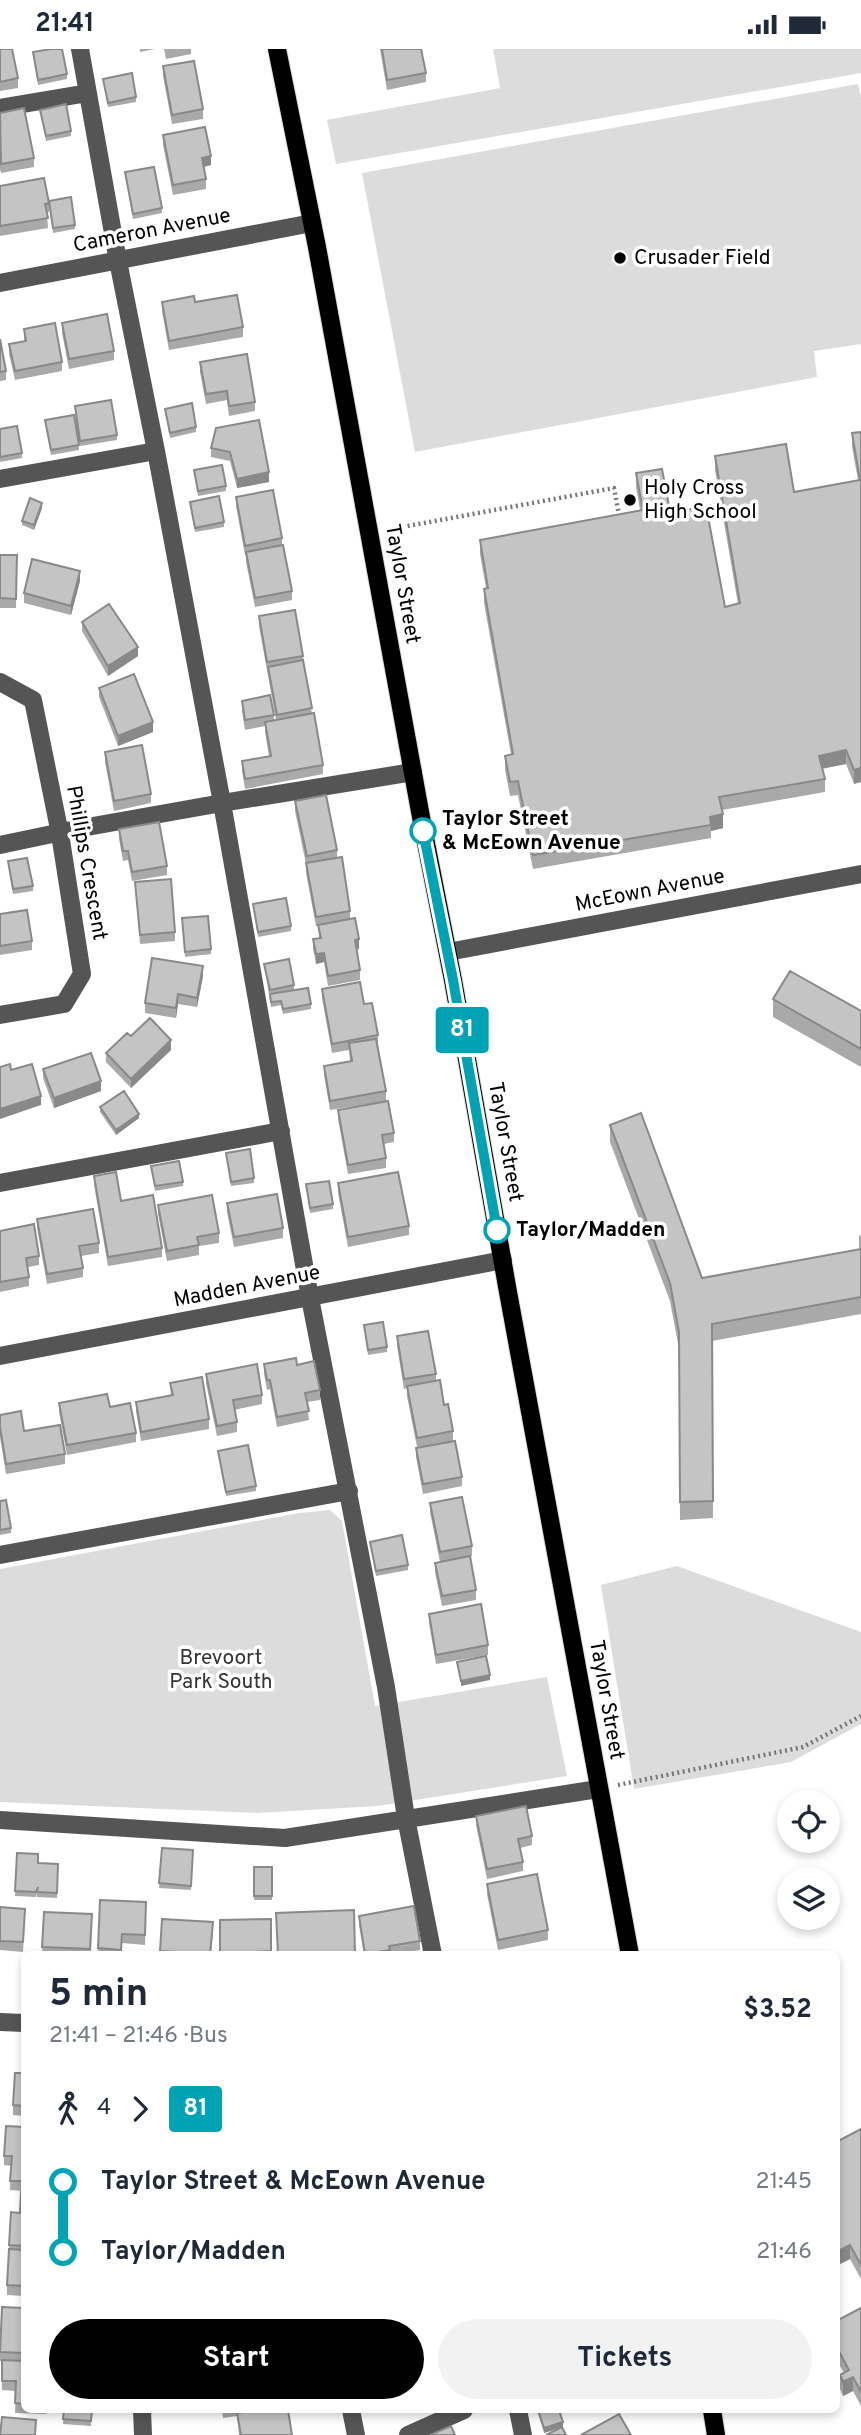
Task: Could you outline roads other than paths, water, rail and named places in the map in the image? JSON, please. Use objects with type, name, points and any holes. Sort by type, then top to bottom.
[{"type":"main road","name":"Taylor Street","points":[[277,49],[448,952],[628,1951]]},
{"type":"main road","points":[[712,2413],[716,2435]]},
{"type":"street","points":[[80,49],[222,803],[310,1298],[386,1687],[406,1818],[432,1951]]},
{"type":"street","points":[[0,108],[88,93]]},
{"type":"street","name":"Cameron Avenue","points":[[0,283],[312,223]]},
{"type":"street","points":[[0,479],[156,451]]},
{"type":"street","name":"Phillips Crescent","points":[[0,682],[33,700],[60,834],[82,974],[64,1003],[0,1015]]},
{"type":"street","points":[[0,845],[222,803],[412,772]]},
{"type":"street","name":"McEown Avenue","points":[[448,952],[861,874]]},
{"type":"street","points":[[0,1183],[281,1131]]},
{"type":"street","name":"Madden Avenue","points":[[0,1356],[503,1260]]},
{"type":"street","points":[[0,1555],[349,1491]]},
{"type":"street","points":[[0,1820],[285,1838],[598,1789]]},
{"type":"street","points":[[0,2022],[21,2023]]},
{"type":"street","points":[[142,2413],[143,2435]]},
{"type":"street","points":[[352,2413],[356,2435]]},
{"type":"street","points":[[408,2435],[457,2413]]},
{"type":"street","points":[[519,2413],[523,2435]]},
{"type":"place","name":"Crusader Field","points":[[620,258]]},
{"type":"place","name":"Holy Cross High School","points":[[630,500]]},
{"type":"place","name":"Taylor Street & McEown Avenue","points":[[423,831]]},
{"type":"place","name":"Taylor/Madden","points":[[497,1230]]},
{"type":"park label","name":"Brevoort Park South","points":[[221,1670]]}]
